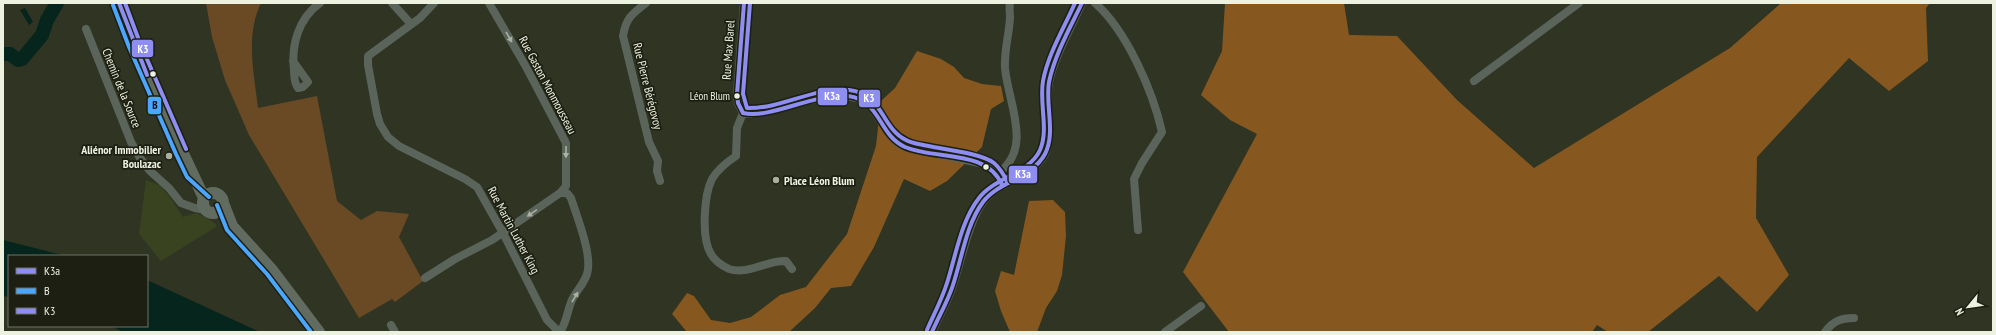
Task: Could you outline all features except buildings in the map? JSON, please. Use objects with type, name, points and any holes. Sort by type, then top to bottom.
[{"type":"main road","points":[[119,3],[148,77],[192,173],[208,203],[245,240],[288,290],[319,332]]},
{"type":"main road","points":[[208,203],[221,209],[223,203],[232,226]]},
{"type":"street","points":[[292,61],[294,45],[301,24],[310,11],[320,3]]},
{"type":"street","points":[[392,3],[412,24]]},
{"type":"street","name":"Rue Martin Luther King","points":[[434,3],[412,24],[368,56],[368,66],[380,124],[388,137],[399,146],[466,179],[477,187],[503,233],[547,320],[560,332]]},
{"type":"street","name":"Rue Gaston Monmousseau","points":[[489,3],[525,65],[566,143],[567,181],[565,189],[560,193]]},
{"type":"street","name":"Rue Pierre Bérégovoy","points":[[646,3],[629,18],[623,36],[649,142],[658,161],[657,171],[660,181]]},
{"type":"street","name":"Rue Max Barel","points":[[743,113],[738,104],[737,94],[744,3]]},
{"type":"street","points":[[998,174],[1006,168],[1015,152],[1018,139],[1005,69],[1010,3]]},
{"type":"street","points":[[932,332],[953,287],[978,210],[987,196],[1002,185],[1034,167],[1045,153],[1048,130],[1048,92],[1050,77],[1082,3]]},
{"type":"street","points":[[1095,3],[1111,20],[1142,75],[1162,132],[1142,163],[1134,179],[1138,230]]},
{"type":"street","points":[[1474,81],[1579,3]]},
{"type":"street","name":"Chemin de la Source","points":[[86,29],[131,142],[140,158],[150,172],[169,188],[181,203],[187,206],[208,203]]},
{"type":"street","points":[[792,269],[786,261],[743,270],[730,269],[714,259],[708,248],[705,228],[707,199],[711,180],[717,171],[736,156],[737,128],[743,113],[750,114],[779,110],[822,98],[835,96],[856,98],[868,103],[889,136],[900,144],[984,164],[991,167],[998,174],[1002,185]]},
{"type":"street","points":[[425,278],[503,233],[560,193],[567,193],[571,198],[587,253],[588,268],[584,282],[573,297],[565,324],[560,332]]},
{"type":"street","points":[[1165,332],[1201,306]]},
{"type":"street","points":[[1825,332],[1834,322],[1839,319],[1854,318]]},
{"type":"shaded area","points":[[206,3],[261,3],[253,28],[252,41],[253,68],[258,108],[317,96],[337,201],[361,220],[377,211],[409,214],[399,237],[423,281],[395,302],[392,299],[359,318],[249,135],[225,80],[212,37]]},
{"type":"shaded area","points":[[1225,3],[1344,3],[1349,35],[1397,36],[1457,100],[1534,168],[1730,48],[1781,3],[1930,3],[1926,8],[1928,61],[1889,91],[1849,58],[1757,157],[1756,218],[1789,275],[1757,312],[1719,276],[1648,332],[1608,332],[1597,325],[1592,332],[1229,332],[1183,272],[1257,134],[1230,120],[1201,95],[1222,51]]},
{"type":"shaded area","points":[[917,51],[941,59],[954,67],[964,78],[982,84],[1001,86],[1004,101],[991,109],[982,147],[947,181],[930,191],[904,179],[874,247],[851,286],[831,288],[815,308],[789,332],[687,332],[672,314],[687,293],[694,296],[711,320],[730,323],[751,317],[780,295],[806,287],[847,234],[876,146],[881,101],[895,88]]},
{"type":"shaded area","points":[[146,180],[159,185],[170,197],[183,217],[196,213],[216,224],[216,227],[161,261],[139,234]]},
{"type":"shaded area","points":[[1053,200],[1065,212],[1066,236],[1062,275],[1057,291],[1046,308],[1037,332],[1010,332],[1001,311],[995,291],[1001,271],[1014,275],[1029,201]]},
{"type":"water","points":[[25,8],[33,22],[29,25],[20,10]]},
{"type":"water","points":[[3,240],[62,255],[8,255],[8,297],[3,296]]},
{"type":"water","points":[[148,280],[260,332],[124,332],[112,327],[148,327]]},
{"type":"waterway","points":[[3,54],[10,54],[18,60],[22,59],[42,35],[47,20],[57,3]]},
{"type":"transit line","name":"K3a","points":[[119,3],[147,75]]},
{"type":"transit line","name":"K3","points":[[125,3],[140,43],[186,149]]},
{"type":"transit line","name":"K3a","points":[[744,3],[737,94],[738,103],[743,113],[754,114],[767,112],[821,98],[835,96],[848,96],[859,99],[867,104],[889,135],[896,142],[917,151],[959,157],[973,161],[985,166],[995,174],[1002,185]]},
{"type":"transit line","name":"K3","points":[[750,3],[743,94],[747,108],[773,105],[836,90],[849,90],[860,93],[876,104],[891,127],[906,140],[917,144],[971,154],[988,160],[998,167],[1008,183]]},
{"type":"transit line","name":"K3","points":[[927,330],[945,289],[963,228],[973,207],[979,198],[993,185],[1020,170],[1035,158],[1040,150],[1044,134],[1042,89],[1045,71],[1052,51],[1075,3]]},
{"type":"transit line","name":"K3a","points":[[932,332],[951,291],[968,231],[977,211],[990,195],[1032,169],[1045,154],[1050,137],[1048,100],[1049,82],[1059,51],[1082,3]]},
{"type":"transit line","name":"B","points":[[113,5],[129,47],[187,177],[209,197]]},
{"type":"transit line","name":"B","points":[[217,205],[227,230],[267,274],[311,332]]},
{"type":"place","name":"Léon Blum","points":[[737,96]]},
{"type":"place","name":"Aliénor Immobilier Boulazac","points":[[169,156]]},
{"type":"place","name":"Place Léon Blum","points":[[776,180]]}]
